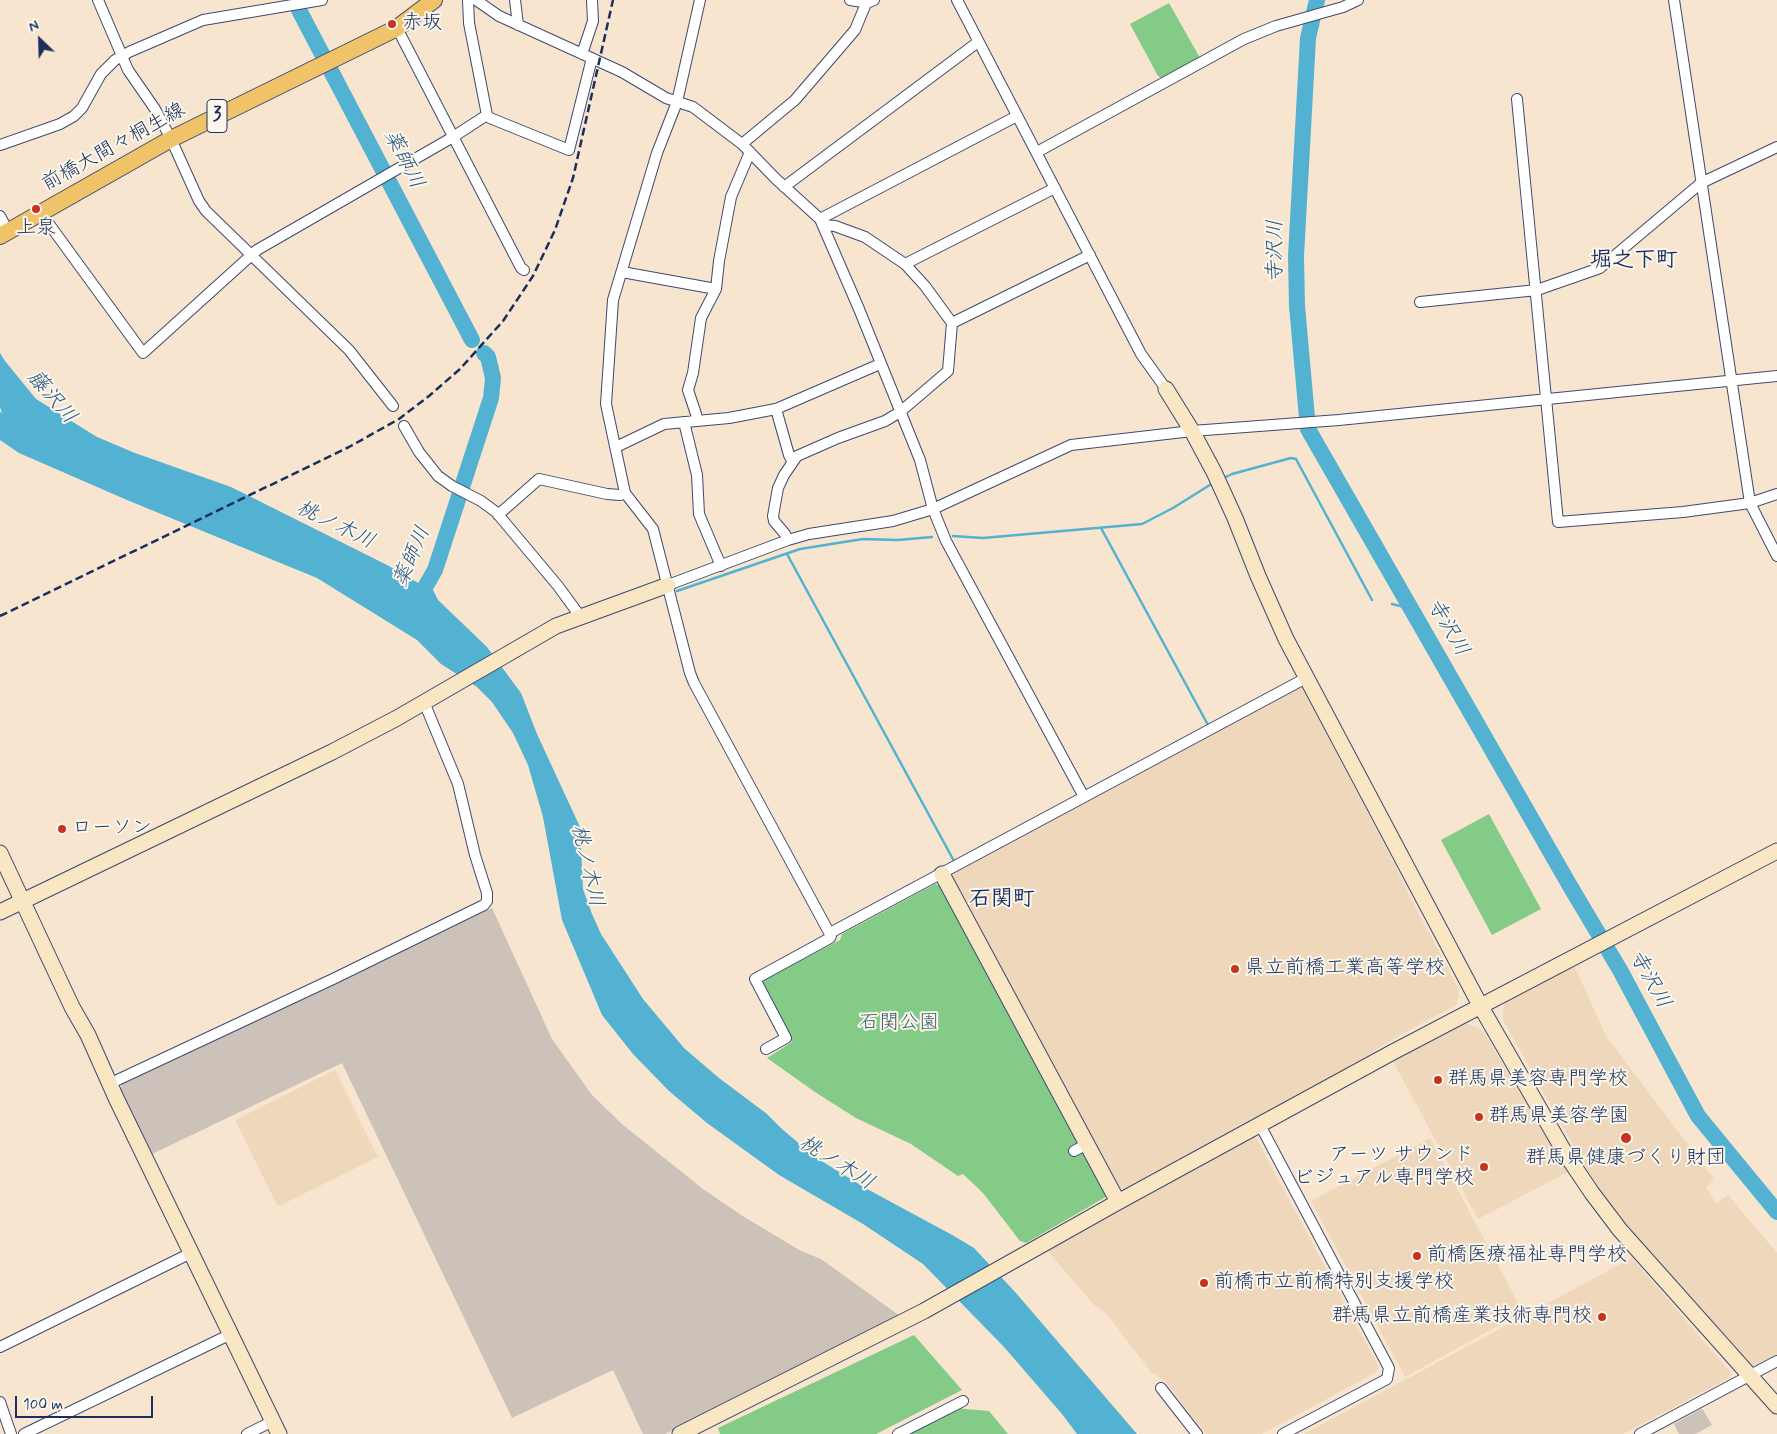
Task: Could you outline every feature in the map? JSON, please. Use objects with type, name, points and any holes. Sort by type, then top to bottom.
[{"type":"main road","name":"前橋大間々桐生線","points":[[4,234],[171,140],[397,28],[434,0]]},
{"type":"street","points":[[98,0],[134,82],[154,109],[171,140],[199,201],[206,211],[349,350],[393,406]]},
{"type":"street","points":[[0,145],[60,124],[74,116],[82,108],[101,74],[121,56],[203,20],[322,0]]},
{"type":"street","points":[[468,0],[469,23],[487,115]]},
{"type":"street","points":[[476,0],[498,16],[622,72],[666,98],[693,107],[742,144],[822,222],[865,237],[905,264],[926,286],[952,324],[948,371],[900,412],[880,423],[838,438],[797,456],[792,461],[778,488],[773,516],[774,521],[788,540]]},
{"type":"street","points":[[515,0],[518,25]]},
{"type":"street","points":[[487,115],[569,150],[593,21],[592,0]]},
{"type":"street","points":[[700,0],[678,102],[657,153],[613,300],[606,404],[625,493],[654,529],[694,683],[830,933],[830,938],[754,979],[786,1038],[766,1049]]},
{"type":"street","points":[[850,0],[869,2]]},
{"type":"street","points":[[956,0],[1141,354],[1166,389],[1192,431],[1228,503],[1286,639],[1306,678],[1481,1006],[1565,1153],[1620,1230],[1777,1406]]},
{"type":"street","points":[[1037,152],[1244,39],[1276,26],[1343,7],[1358,0]]},
{"type":"street","points":[[1674,0],[1700,183],[1750,503],[1777,556]]},
{"type":"street","points":[[742,144],[795,100],[855,30],[865,6],[869,2]]},
{"type":"street","points":[[397,28],[521,268],[524,270]]},
{"type":"street","points":[[784,187],[978,42]]},
{"type":"street","points":[[1517,99],[1558,522],[1683,512],[1750,503],[1777,494]]},
{"type":"street","points":[[41,213],[143,352],[250,255],[453,137],[487,115]]},
{"type":"street","points":[[822,222],[1017,116]]},
{"type":"street","points":[[1420,302],[1537,290],[1600,268],[1700,183],[1777,147]]},
{"type":"street","points":[[696,421],[696,414],[688,390],[693,373],[701,318],[716,289],[719,261],[731,197],[750,152]]},
{"type":"street","points":[[905,264],[1055,188]]},
{"type":"street","points":[[0,216],[4,234]]},
{"type":"street","points":[[822,222],[920,460],[933,509],[946,541],[1084,797]]},
{"type":"street","points":[[952,324],[1090,255]]},
{"type":"street","points":[[622,272],[716,289]]},
{"type":"street","points":[[616,447],[664,424],[729,418],[776,409],[880,364]]},
{"type":"street","points":[[0,912],[332,752],[556,626],[788,540],[809,534],[893,521],[933,509],[1071,445],[1192,431],[1334,420],[1777,376]]},
{"type":"street","points":[[776,409],[788,455],[792,461]]},
{"type":"street","points":[[684,422],[697,475],[699,514],[721,566]]},
{"type":"street","points":[[404,426],[432,470],[452,486],[482,501],[498,515],[552,579],[580,616]]},
{"type":"street","points":[[498,515],[539,479],[607,494],[620,495],[625,493]]},
{"type":"street","points":[[830,933],[1306,678]]},
{"type":"street","points":[[110,1083],[324,983],[484,905],[487,901],[487,893],[475,855],[458,784],[429,699]]},
{"type":"street","points":[[680,1434],[933,1306],[1118,1202],[1393,1052],[1777,851]]},
{"type":"street","points":[[0,853],[72,1007],[88,1035],[116,1098],[276,1428],[247,1434]]},
{"type":"street","points":[[942,874],[1081,1147],[1118,1202]]},
{"type":"street","points":[[1260,1125],[1389,1368],[1387,1379],[1284,1434]]},
{"type":"street","points":[[0,1348],[191,1253]]},
{"type":"street","points":[[24,1434],[230,1334]]},
{"type":"street","points":[[1640,1434],[1777,1361]]},
{"type":"street","points":[[1162,1388],[1198,1434]]},
{"type":"street","points":[[898,1434],[963,1401]]},
{"type":"street","points":[[0,1402],[11,1434]]},
{"type":"shaded area","points":[[1299,687],[1302,688],[1459,990],[1456,1005],[1400,1035],[1342,1071],[1123,1189],[1119,1187],[952,879],[952,873]]},
{"type":"shaded area","points":[[492,908],[552,1039],[592,1095],[623,1125],[703,1189],[741,1215],[801,1251],[821,1259],[900,1316],[665,1434],[643,1434],[613,1370],[512,1418],[342,1063],[150,1155],[120,1094],[122,1084]]},
{"type":"shaded area","name":"群馬県健康づくり財団","points":[[1573,963],[1606,1036],[1714,1179],[1706,1188],[1716,1203],[1728,1195],[1777,1253],[1777,1355],[1753,1368],[1647,1252],[1619,1216],[1587,1170],[1503,1020],[1504,1000]]},
{"type":"shaded area","name":"群馬県美容学園","points":[[1466,1023],[1482,1030],[1568,1172],[1478,1219],[1393,1061]]},
{"type":"shaded area","points":[[335,1070],[378,1157],[281,1205],[277,1205],[235,1120]]},
{"type":"shaded area","name":"前橋市立前橋特別支援学校","points":[[1248,1134],[1256,1138],[1379,1367],[1375,1373],[1262,1434],[1206,1434],[1164,1380],[1151,1372],[1106,1313],[1094,1305],[1046,1249]]},
{"type":"shaded area","name":"前橋医療福祉専門学校","points":[[1430,1138],[1523,1312],[1405,1377],[1311,1201]]},
{"type":"shaded area","name":"群馬県立前橋産業技術専門校","points":[[1632,1258],[1732,1374],[1727,1379],[1623,1434],[1304,1434]]},
{"type":"shaded area","points":[[1701,1409],[1712,1425],[1695,1434],[1679,1434],[1674,1424]]},
{"type":"green space","points":[[1169,3],[1200,58],[1163,79],[1158,76],[1130,24]]},
{"type":"green space","points":[[1489,814],[1541,909],[1492,935],[1441,840]]},
{"type":"green space","name":"石関公園","points":[[935,884],[939,885],[1107,1195],[1026,1243],[1020,1241],[983,1193],[963,1174],[958,1176],[911,1144],[856,1118],[767,1058],[792,1042],[762,984],[764,980],[840,940],[842,934]]},
{"type":"green space","points":[[914,1335],[962,1390],[876,1434],[720,1434],[718,1428]]},
{"type":"green space","points":[[954,1408],[989,1411],[1008,1434],[902,1434]]},
{"type":"water","points":[[0,353],[36,399],[97,437],[135,453],[231,487],[389,566],[420,584],[431,578],[433,590],[438,600],[487,647],[521,693],[537,734],[580,827],[583,889],[592,914],[601,934],[643,999],[684,1048],[719,1078],[767,1114],[815,1157],[867,1189],[974,1248],[1016,1293],[1137,1434],[1077,1434],[1004,1347],[923,1264],[863,1224],[779,1175],[707,1123],[669,1091],[633,1054],[602,1015],[562,920],[543,817],[528,765],[513,733],[492,702],[477,687],[441,664],[417,640],[317,578],[127,500],[19,453],[0,440],[0,412],[2,413],[0,407]]},
{"type":"waterway","name":"薬師川","points":[[296,0],[299,10],[472,340]]},
{"type":"waterway","name":"寺沢川","points":[[1317,0],[1308,38],[1296,256],[1297,306],[1308,429],[1620,970],[1698,1116],[1777,1212]]},
{"type":"waterway","name":"薬師川","points":[[420,596],[435,570],[491,398],[493,378],[488,357],[484,353]]},
{"type":"waterway","points":[[1222,479],[1232,474],[1291,458],[1296,459],[1372,600]]},
{"type":"waterway","points":[[953,536],[983,538],[1142,524],[1173,508],[1213,483]]},
{"type":"waterway","points":[[1101,528],[1208,725]]},
{"type":"waterway","points":[[677,591],[800,549],[863,539],[898,540],[932,537]]},
{"type":"waterway","points":[[787,554],[954,861]]},
{"type":"waterway","points":[[1392,604],[1412,609]]},
{"type":"railway","points":[[0,616],[349,447],[399,419],[460,369],[503,321],[533,276],[555,230],[573,178],[613,0]]},
{"type":"place","name":"赤坂","points":[[392,24]]},
{"type":"place","name":"上泉","points":[[36,209]]},
{"type":"place","name":"ローソン","points":[[62,829]]},
{"type":"place","name":"県立前橋工業高等学校","points":[[1235,969]]},
{"type":"place","name":"群馬県美容専門学校","points":[[1438,1080]]},
{"type":"place","name":"群馬県美容学園","points":[[1479,1117]]},
{"type":"place","name":"群馬県健康づくり財団","points":[[1626,1138]]},
{"type":"place","name":"アーツ サウンド ビジュアル専門学校","points":[[1484,1167]]},
{"type":"place","name":"前橋医療福祉専門学校","points":[[1417,1256]]},
{"type":"place","name":"前橋市立前橋特別支援学校","points":[[1204,1283]]},
{"type":"place","name":"群馬県立前橋産業技術専門校","points":[[1602,1317]]},
{"type":"district","name":"堀之下町","points":[[1634,261]]},
{"type":"district","name":"石関町","points":[[1002,900]]},
{"type":"water label","name":"藤沢川","points":[[51,398]]},
{"type":"water label","name":"桃ノ木川","points":[[335,526]]},
{"type":"water label","name":"桃ノ木川","points":[[586,866]]},
{"type":"water label","name":"桃ノ木川","points":[[836,1164]]}]
